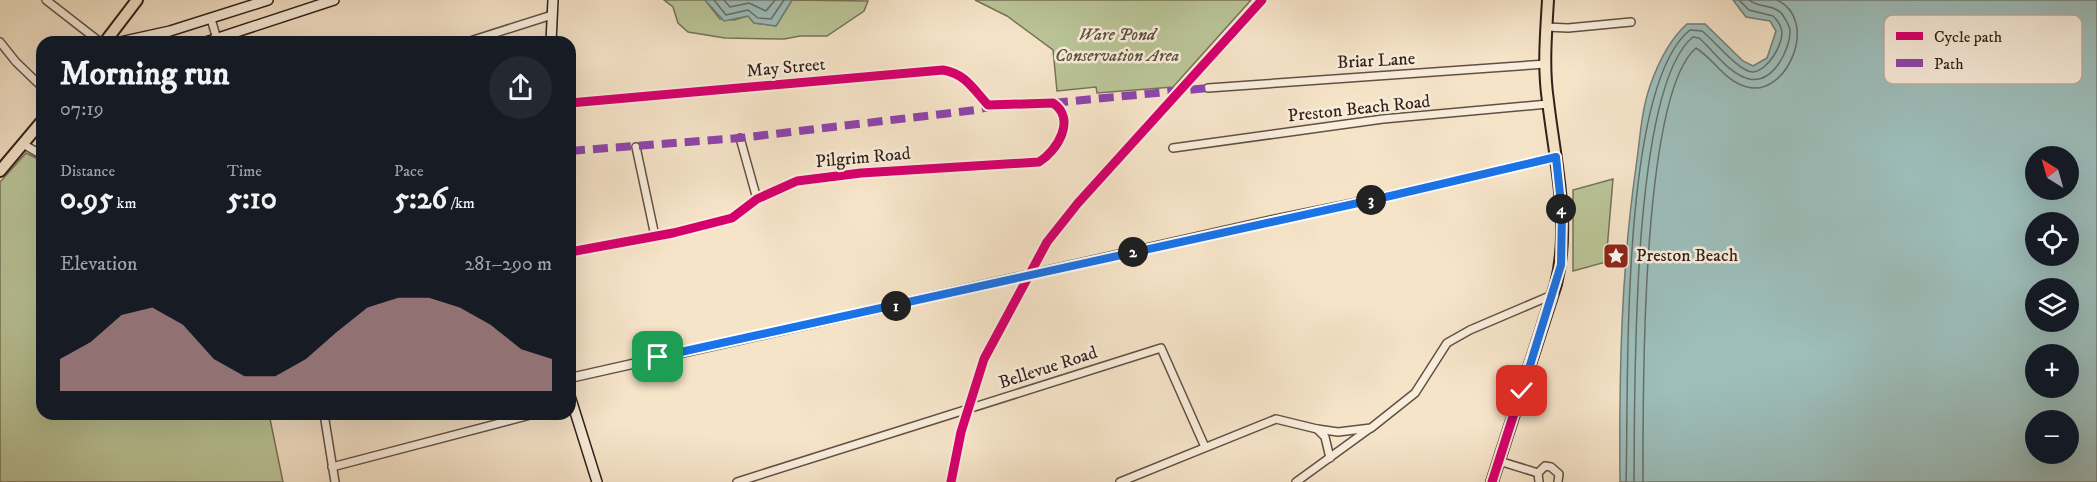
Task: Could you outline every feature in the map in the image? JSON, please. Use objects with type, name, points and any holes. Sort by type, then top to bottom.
[{"type":"main road","points":[[110,36],[137,0]]},
{"type":"main road","points":[[144,36],[211,19],[268,0]]},
{"type":"main road","points":[[226,36],[334,0]]},
{"type":"main road","points":[[551,36],[553,0]]},
{"type":"main road","points":[[1492,482],[1561,265],[1563,247],[1546,64],[1548,0]]},
{"type":"main road","points":[[0,171],[36,128]]},
{"type":"main road","points":[[576,417],[597,482]]},
{"type":"street","points":[[46,0],[92,36]]},
{"type":"street","points":[[486,36],[552,15]]},
{"type":"street","points":[[211,19],[216,36]]},
{"type":"street","points":[[1546,27],[1568,28],[1632,22]]},
{"type":"street","points":[[0,42],[36,81]]},
{"type":"street","name":"Briar Lane","points":[[1208,88],[1546,64]]},
{"type":"street","name":"May Street","points":[[576,102],[943,70],[954,72],[965,79],[986,103],[992,106]]},
{"type":"street","name":"Pilgrim Road","points":[[576,251],[655,237],[732,218],[757,199],[797,182],[840,175],[1038,162],[1054,148],[1063,130],[1064,120],[1060,108],[1053,103],[992,106]]},
{"type":"street","name":"Preston Beach Road","points":[[1173,148],[1383,119],[1548,104]]},
{"type":"street","points":[[740,138],[757,199]]},
{"type":"street","points":[[23,144],[36,152]]},
{"type":"street","points":[[636,147],[655,237]]},
{"type":"street","points":[[576,377],[1556,157]]},
{"type":"street","points":[[1296,482],[1415,393],[1447,343],[1470,330],[1552,295]]},
{"type":"street","name":"Bellevue Road","points":[[737,482],[1161,348],[1205,447]]},
{"type":"street","points":[[1120,482],[1276,418],[1338,432],[1371,428]]},
{"type":"street","points":[[325,420],[335,482]]},
{"type":"street","points":[[332,467],[511,420]]},
{"type":"street","points":[[1317,429],[1325,437],[1330,458]]},
{"type":"street","points":[[1499,461],[1538,473]]},
{"type":"street","points":[[1538,473],[1545,466],[1551,467],[1559,474],[1558,482]]},
{"type":"street","points":[[1538,473],[1539,482]]},
{"type":"green space","points":[[664,0],[705,0],[720,19],[734,20],[748,16],[754,23],[776,26],[792,0],[868,1],[864,11],[827,36],[800,36],[784,39],[725,38],[688,32],[678,23],[673,7]]},
{"type":"green space","name":"Ware Pond Conservation Area","points":[[975,0],[1251,0],[1173,87],[1097,93],[1096,87],[1057,91],[1053,50],[1007,16]]},
{"type":"green space","points":[[26,153],[36,158],[36,420],[270,420],[283,482],[0,482],[0,182]]},
{"type":"green space","points":[[1613,179],[1606,262],[1573,271],[1573,190]]},
{"type":"water","points":[[705,0],[792,0],[776,26],[754,23],[748,16],[724,21]]},
{"type":"water","points":[[1733,0],[2097,0],[2097,482],[1620,482],[1621,364],[1627,245],[1641,126],[1650,86],[1665,52],[1687,24],[1705,24],[1743,61],[1753,66],[1767,58],[1776,31],[1770,21],[1746,17]]},
{"type":"marked path","points":[[1053,103],[1208,88]]},
{"type":"marked path","points":[[576,151],[740,138],[976,110],[992,106]]},
{"type":"cycle path","points":[[951,482],[961,432],[984,359],[1047,242],[1078,203],[1262,0]]},
{"type":"cycle path","points":[[576,102],[943,70],[958,75],[988,105],[1053,103],[1060,110],[1064,126],[1058,143],[1039,162],[861,173],[797,181],[757,199],[732,218],[673,233],[576,251]]},
{"type":"cycle path","points":[[1492,482],[1552,295]]},
{"type":"place","name":"Preston Beach","points":[[1616,256]]},
{"type":"route","points":[[658,357],[894,307],[1277,219],[1486,175],[1556,157],[1562,213],[1561,265],[1522,391]]}]
